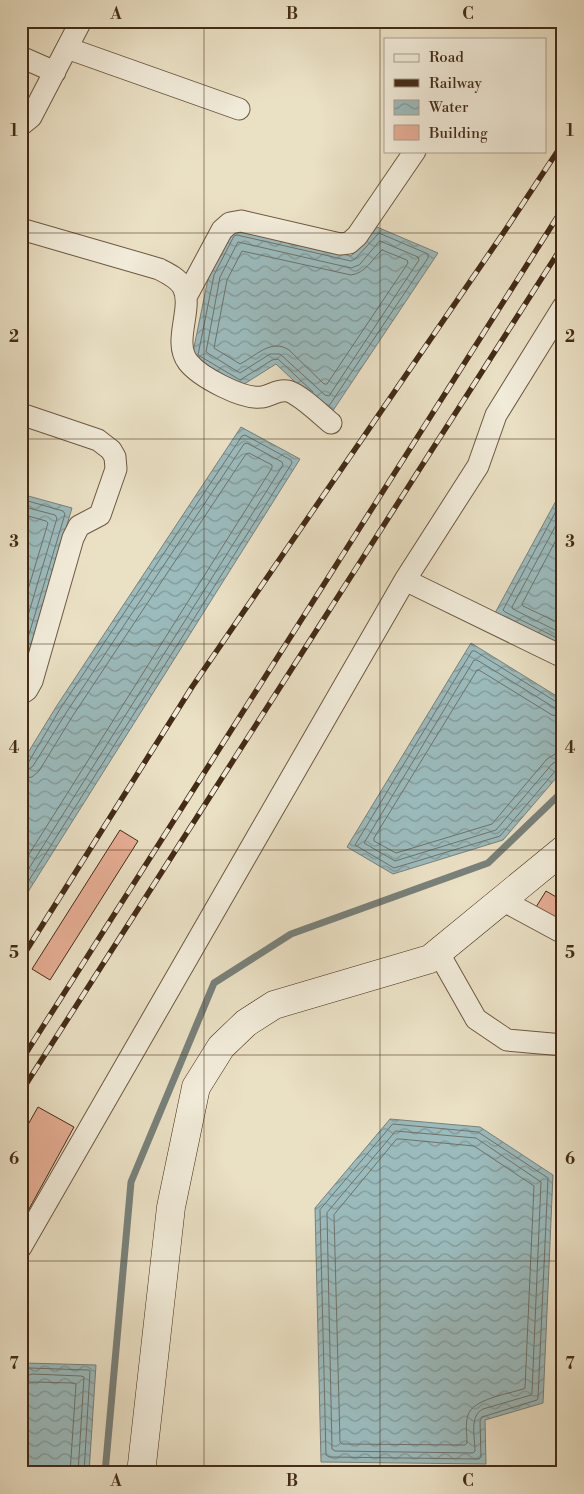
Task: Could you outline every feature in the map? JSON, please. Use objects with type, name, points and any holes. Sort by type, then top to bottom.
[{"type":"street","points":[[21,126],[31,117],[81,21]]},
{"type":"street","points":[[67,48],[239,110]]},
{"type":"street","points":[[21,57],[55,72]]},
{"type":"street","points":[[186,298],[222,230],[230,223],[241,221],[340,244],[349,243],[357,236],[414,152]]},
{"type":"street","points":[[21,229],[159,269],[173,276],[183,286],[186,298],[182,347],[187,361],[222,387],[244,395],[262,397],[276,391],[289,392],[304,400],[331,424]]},
{"type":"street","points":[[21,1247],[405,580],[478,466],[496,415],[563,307]]},
{"type":"street","points":[[21,414],[98,440],[115,457],[116,469],[100,515],[79,526],[73,538],[32,681],[27,690],[21,694]]},
{"type":"street","points":[[405,580],[563,657]]},
{"type":"street","points":[[141,1473],[171,1207],[196,1087],[221,1047],[246,1023],[274,1005],[430,958],[563,850]]},
{"type":"street","points":[[502,900],[563,933]]},
{"type":"street","points":[[438,952],[476,1019],[507,1040],[563,1045]]},
{"type":"water","points":[[377,227],[438,253],[330,415],[276,364],[241,386],[192,357],[209,274],[232,228],[351,256]]},
{"type":"water","points":[[241,427],[300,459],[21,903],[21,764],[56,707]]},
{"type":"water","points":[[563,488],[563,646],[495,613]]},
{"type":"water","points":[[21,494],[72,508],[21,678]]},
{"type":"water","points":[[471,643],[563,700],[563,770],[503,840],[393,874],[347,847]]},
{"type":"water","points":[[390,1119],[480,1127],[553,1175],[543,1403],[485,1420],[486,1464],[321,1462],[315,1208]]},
{"type":"water","points":[[25,1363],[96,1365],[89,1473],[21,1473],[21,1373]]},
{"type":"building","points":[[120,830],[138,841],[50,980],[32,969]]},
{"type":"building","points":[[563,876],[563,890],[556,886]]},
{"type":"building","points":[[546,891],[563,901],[563,924],[536,907]]},
{"type":"building","points":[[21,1013],[28,1017],[21,1027]]},
{"type":"building","points":[[38,1107],[74,1127],[23,1220],[21,1219],[21,1137]]},
{"type":"waterway","points":[[105,1473],[131,1182],[214,983],[291,934],[488,863],[563,791]]},
{"type":"railway","points":[[21,959],[192,687],[563,143]]},
{"type":"railway","points":[[21,1061],[563,208]]},
{"type":"railway","points":[[21,1092],[563,245]]}]
